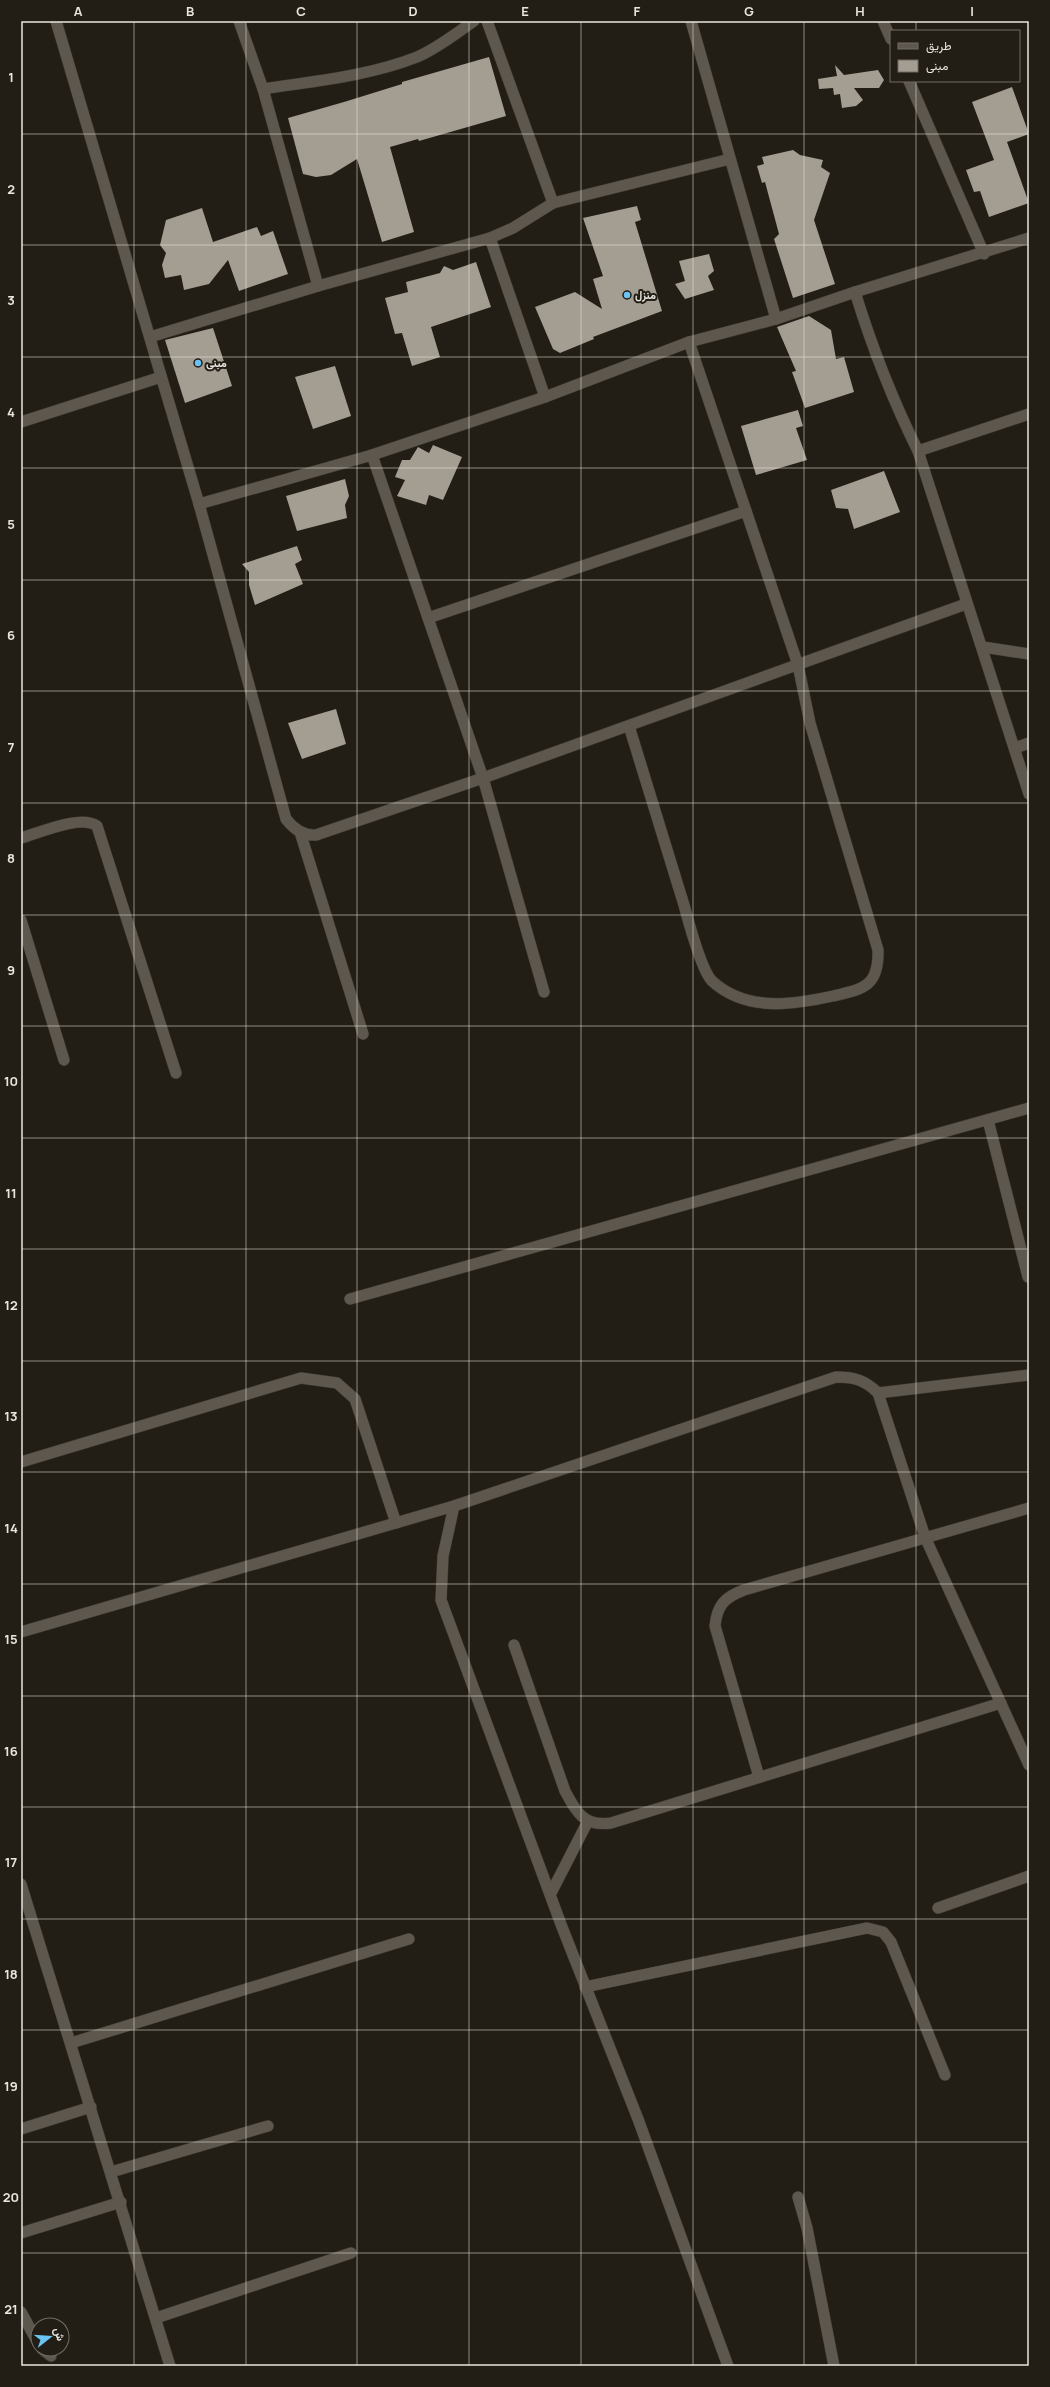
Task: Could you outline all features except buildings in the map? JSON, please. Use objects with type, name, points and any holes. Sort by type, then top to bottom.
[{"type":"street","points":[[56,21],[199,504],[286,818],[292,827],[300,832],[316,834],[483,778],[966,604]]},
{"type":"street","points":[[239,21],[262,89],[318,286]]},
{"type":"street","points":[[262,89],[383,68],[417,57],[443,43],[474,21]]},
{"type":"street","points":[[487,21],[553,203]]},
{"type":"street","points":[[691,21],[776,319]]},
{"type":"street","points":[[883,21],[890,38]]},
{"type":"street","points":[[909,82],[984,254]]},
{"type":"street","points":[[150,337],[318,286],[490,238],[513,228],[553,203],[730,159]]},
{"type":"street","points":[[490,238],[545,397]]},
{"type":"street","points":[[199,504],[372,455],[545,397],[689,342],[776,319],[855,292],[984,254],[1029,238]]},
{"type":"street","points":[[855,292],[873,352],[894,404],[918,451],[966,604],[983,648],[1029,794]]},
{"type":"street","points":[[629,726],[696,944],[711,980],[727,992],[744,1000],[769,1004],[800,1003],[860,990],[872,980],[878,967],[878,950],[810,723],[798,665],[689,342]]},
{"type":"street","points":[[21,422],[161,377]]},
{"type":"street","points":[[918,451],[1029,414]]},
{"type":"street","points":[[372,455],[483,778],[544,992]]},
{"type":"street","points":[[428,618],[746,511]]},
{"type":"street","points":[[983,648],[1029,654]]},
{"type":"street","points":[[1015,748],[1029,743]]},
{"type":"street","points":[[21,838],[76,822],[88,822],[97,826],[176,1073]]},
{"type":"street","points":[[300,832],[362,1034]]},
{"type":"street","points":[[21,920],[64,1060]]},
{"type":"street","points":[[350,1299],[1029,1108]]},
{"type":"street","points":[[988,1120],[1028,1277]]},
{"type":"street","points":[[878,1393],[1029,1375]]},
{"type":"street","points":[[21,1632],[454,1506],[836,1377],[851,1377],[868,1383],[878,1393],[926,1537],[1029,1765]]},
{"type":"street","points":[[21,1462],[300,1378],[337,1383],[355,1399],[396,1523]]},
{"type":"street","points":[[454,1506],[443,1556],[441,1600],[585,1987],[638,2119],[728,2366]]},
{"type":"street","points":[[760,1777],[715,1626],[716,1613],[722,1602],[731,1595],[744,1590],[1029,1508]]},
{"type":"street","points":[[514,1645],[565,1791],[574,1809],[588,1821],[599,1825],[611,1823],[1001,1703]]},
{"type":"street","points":[[551,1893],[588,1821]]},
{"type":"street","points":[[938,1908],[1029,1876]]},
{"type":"street","points":[[21,1885],[121,2202],[170,2366]]},
{"type":"street","points":[[585,1987],[867,1928],[883,1932],[891,1942],[945,2075]]},
{"type":"street","points":[[71,2043],[409,1939]]},
{"type":"street","points":[[21,2129],[91,2107]]},
{"type":"street","points":[[111,2172],[268,2126]]},
{"type":"street","points":[[798,2197],[807,2228],[834,2366]]},
{"type":"street","points":[[21,2233],[121,2202]]},
{"type":"street","points":[[156,2318],[351,2253]]},
{"type":"street","points":[[21,2312],[30,2328]]},
{"type":"place","name":"منزل","points":[[627,295]]},
{"type":"place","name":"مبنى","points":[[198,363]]}]
